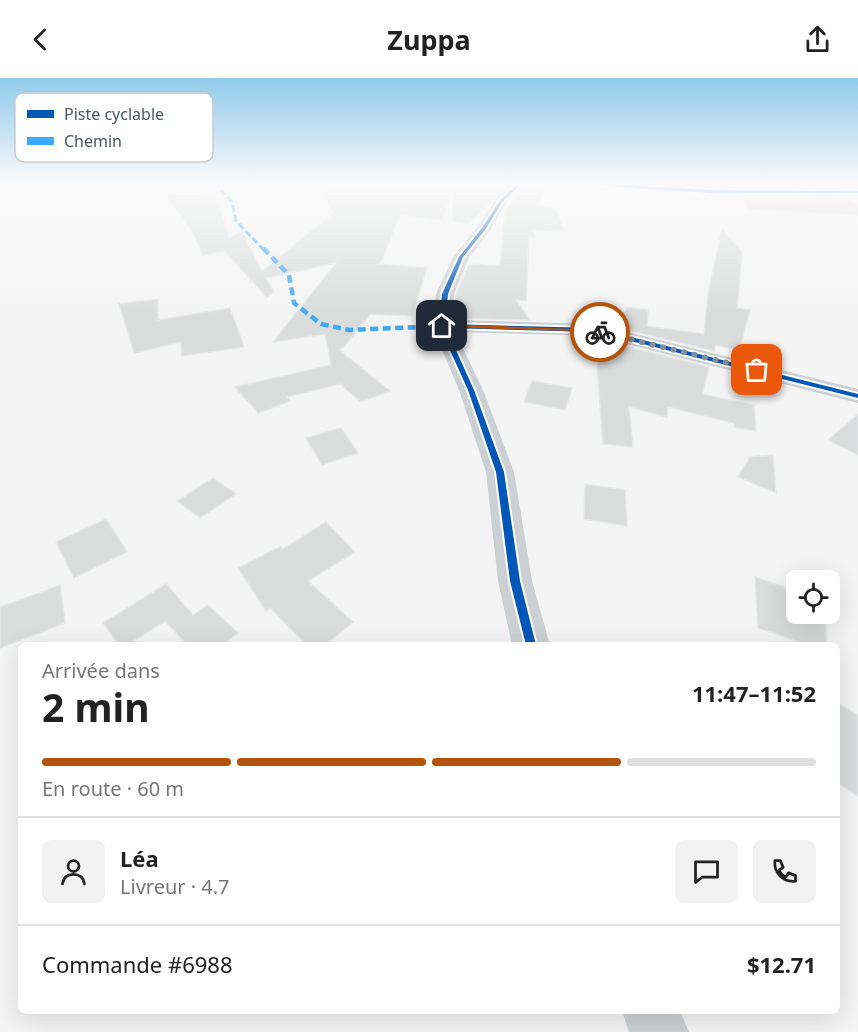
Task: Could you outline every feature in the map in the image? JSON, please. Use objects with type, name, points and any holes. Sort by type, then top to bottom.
[{"type":"street","points":[[486,227],[461,257],[445,294],[442,326],[471,390],[500,472],[515,581],[530,642]]},
{"type":"street","points":[[442,326],[595,330],[858,396]]},
{"type":"street","points":[[652,1014],[659,1032]]},
{"type":"building","points":[[188,227],[225,227],[229,238],[241,231],[262,271],[317,227],[395,227],[383,258],[378,264],[427,268],[412,316],[370,314],[344,347],[338,349],[390,391],[361,402],[340,384],[287,397],[291,401],[258,413],[235,387],[331,365],[325,334],[273,342],[336,263],[266,278],[274,292],[267,297],[252,281],[250,282],[251,280],[225,251],[203,255]]},
{"type":"building","points":[[503,227],[562,227],[564,231],[533,230],[535,237],[529,236],[526,301],[516,300],[530,320],[455,318],[456,294],[469,264],[500,266]]},
{"type":"building","points":[[722,229],[742,253],[737,308],[750,310],[739,350],[716,345],[714,351],[619,328],[627,307],[648,310],[647,326],[704,334],[708,294]]},
{"type":"building","points":[[158,299],[158,320],[230,308],[244,347],[182,356],[181,342],[134,353],[119,304]]},
{"type":"building","points":[[617,344],[709,367],[702,394],[754,405],[756,431],[734,427],[734,423],[668,407],[667,417],[629,407],[633,447],[603,444],[597,365],[604,351],[616,354]]},
{"type":"building","points":[[532,381],[572,388],[565,410],[524,402]]},
{"type":"building","points":[[858,414],[858,455],[828,440]]},
{"type":"building","points":[[341,428],[358,453],[322,465],[306,438]]},
{"type":"building","points":[[773,455],[776,493],[738,477],[750,457]]},
{"type":"building","points":[[213,478],[236,494],[200,518],[177,501]]},
{"type":"building","points":[[585,484],[625,490],[627,526],[584,519]]},
{"type":"building","points":[[106,519],[127,552],[74,578],[56,542]]},
{"type":"building","points":[[326,522],[355,552],[308,581],[353,622],[329,642],[304,642],[270,608],[266,611],[238,568],[281,546],[283,549]]},
{"type":"building","points":[[755,577],[786,588],[786,624],[826,624],[827,642],[799,642],[758,628]]},
{"type":"building","points":[[166,584],[193,615],[208,605],[238,633],[226,642],[185,642],[165,621],[132,642],[117,642],[103,623]]},
{"type":"building","points":[[60,585],[65,623],[0,648],[0,607]]},
{"type":"building","points":[[840,705],[858,715],[858,796],[840,785]]},
{"type":"marked path","points":[[241,227],[289,275],[294,303],[321,324],[349,330],[442,326]]},
{"type":"cycle path","points":[[486,227],[461,257],[445,294],[442,326],[471,390],[500,472],[515,581],[530,642]]},
{"type":"cycle path","points":[[442,326],[595,330],[858,396]]},
{"type":"way so far","points":[[600,332],[757,370]]},
{"type":"route","points":[[442,326],[595,330],[600,332]]}]
